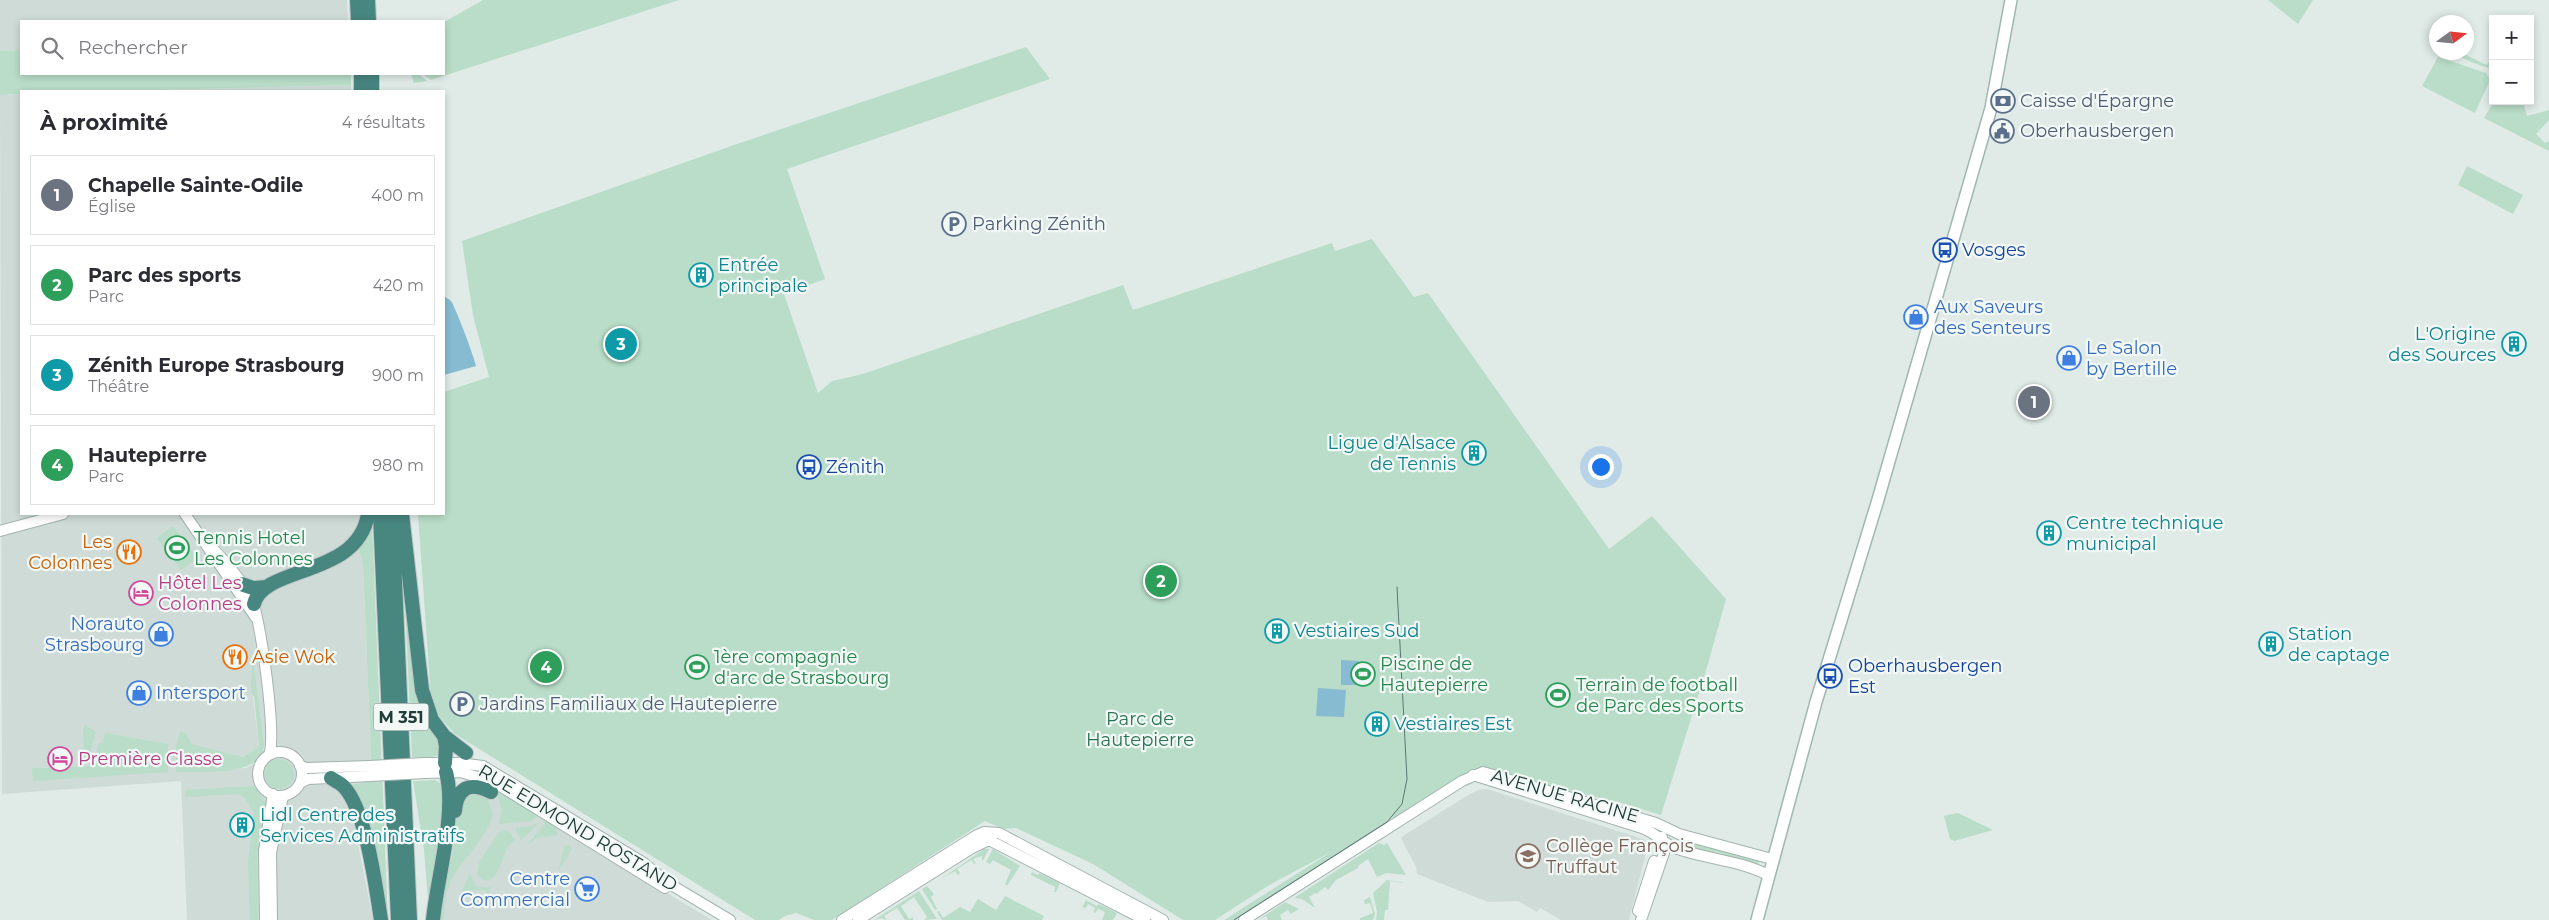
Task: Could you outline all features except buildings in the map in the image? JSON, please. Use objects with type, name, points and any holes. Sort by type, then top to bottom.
[{"type":"highway","points":[[358,0],[358,20]]},
{"type":"highway","points":[[368,0],[369,20]]},
{"type":"highway","points":[[361,75],[361,90]]},
{"type":"highway","points":[[372,75],[372,90]]},
{"type":"highway","points":[[241,584],[253,588],[267,587],[341,555],[360,536],[368,515]]},
{"type":"highway","name":"M 351","points":[[380,515],[398,920]]},
{"type":"highway","name":"M 351","points":[[392,515],[410,920]]},
{"type":"highway","points":[[402,515],[422,690],[432,720],[444,736],[466,753]]},
{"type":"highway","points":[[254,604],[255,600],[267,587]]},
{"type":"highway","points":[[434,920],[445,851],[450,772],[444,736]]},
{"type":"highway","points":[[331,778],[344,787],[358,816],[375,878],[381,920]]},
{"type":"highway","points":[[440,875],[451,845],[458,793],[473,787],[491,792]]},
{"type":"main road","points":[[1757,920],[1772,859],[1992,108],[2011,0]]},
{"type":"street","points":[[0,531],[59,515]]},
{"type":"street","points":[[187,515],[256,619]]},
{"type":"street","points":[[203,539],[223,558],[254,604],[261,639],[271,750],[269,756],[261,764],[258,775],[263,787],[278,795],[290,794],[300,783],[300,766],[292,756],[284,753],[269,756]]},
{"type":"street","points":[[270,725],[278,745],[284,753]]},
{"type":"street","points":[[466,753],[483,766]]},
{"type":"street","name":"RUE EDMOND ROSTAND","points":[[300,766],[370,771],[425,768],[485,778],[718,920]]},
{"type":"street","name":"RUE EDMOND ROSTAND","points":[[450,772],[483,766],[644,863],[668,883],[730,920]]},
{"type":"street","name":"RUE EDMOND ROSTAND","points":[[300,783],[308,779],[331,778],[370,771]]},
{"type":"street","name":"AVENUE RACINE","points":[[1244,920],[1473,775],[1488,772],[1662,826],[1680,834],[1772,859]]},
{"type":"street","name":"AVENUE RACINE","points":[[1473,775],[1482,780],[1642,828],[1653,832],[1675,848],[1714,857],[1768,875]]},
{"type":"street","points":[[264,920],[264,852],[278,795]]},
{"type":"street","points":[[272,920],[272,853],[278,795]]},
{"type":"street","points":[[1641,920],[1664,853],[1662,826]]},
{"type":"street","points":[[842,920],[977,835],[991,832],[999,834],[1163,920]]},
{"type":"street","points":[[1636,920],[1662,839]]},
{"type":"street","points":[[858,920],[972,848],[989,840],[1145,920]]},
{"type":"shaded area","points":[[0,0],[347,0],[348,20],[20,20],[20,50],[0,51]]},
{"type":"shaded area","points":[[351,85],[351,90],[159,90]]},
{"type":"shaded area","points":[[20,94],[20,515],[371,515],[357,543],[363,564],[372,782],[339,786],[355,828],[373,920],[187,920],[181,781],[2,794],[0,95]],"holes":[[[252,665],[254,665],[265,750],[254,764],[246,768],[177,772],[186,733],[192,744],[243,757],[259,746],[252,689]],[[83,730],[96,732],[90,756],[95,757],[168,745],[167,748],[33,780],[33,768],[90,766],[91,762],[85,761]],[[280,759],[287,761],[279,790],[269,785]]]},
{"type":"shaded area","name":"Collège François Truffaut","points":[[1487,789],[1649,841],[1629,920],[1561,920],[1540,908],[1537,912],[1518,901],[1488,902],[1417,874],[1416,867],[1401,838],[1468,795],[1478,790]]},
{"type":"shaded area","points":[[498,791],[712,920],[439,920],[452,856],[458,804],[487,797]]},
{"type":"green space","points":[[483,0],[679,0],[431,80],[424,75],[445,75],[445,21]]},
{"type":"green space","points":[[2268,0],[2313,0],[2298,24]]},
{"type":"green space","name":"Parc de Hautepierre","points":[[1026,47],[1050,79],[787,169],[825,279],[784,294],[818,393],[832,381],[863,374],[1123,285],[1133,310],[1332,243],[1335,251],[1372,239],[1414,297],[1428,293],[1609,549],[1652,516],[1726,599],[1661,815],[1618,802],[1473,770],[1408,809],[1395,819],[1393,817],[1387,821],[1388,824],[1236,920],[1224,920],[1331,852],[1271,884],[1215,920],[1183,920],[1093,864],[1016,828],[1003,829],[985,821],[832,920],[814,920],[796,913],[779,920],[755,920],[455,734],[440,718],[431,699],[418,515],[445,515],[445,392],[489,377],[473,315],[462,241],[734,145]]},
{"type":"green space","points":[[20,50],[20,75],[351,75],[351,85],[159,90],[20,90],[20,94],[0,95],[0,51]]},
{"type":"green space","points":[[2474,59],[2487,65],[2489,62],[2489,68],[2480,65],[2466,60]]},
{"type":"green space","points":[[2436,60],[2447,60],[2486,73],[2489,78],[2475,113],[2422,86]]},
{"type":"green space","points":[[411,75],[420,75],[427,81],[414,83]]},
{"type":"green space","points":[[2492,105],[2524,105],[2527,116],[2549,110],[2549,120],[2536,134],[2545,143],[2549,141],[2549,151],[2484,118]]},
{"type":"green space","points":[[2467,166],[2523,195],[2513,214],[2458,185]]},
{"type":"green space","points":[[372,521],[388,920],[385,920],[350,785],[372,781],[363,564],[357,543]]},
{"type":"green space","name":"Tennis Hotel Les Colonnes","points":[[173,526],[197,558],[181,570],[157,538]]},
{"type":"green space","points":[[404,580],[419,690],[441,738],[441,754],[430,758],[412,757]]},
{"type":"green space","points":[[252,665],[254,665],[264,743],[262,754],[255,762],[230,770],[176,772],[176,747],[180,732],[186,733],[192,744],[243,757],[259,746],[254,697],[251,691]]},
{"type":"green space","points":[[85,725],[96,732],[90,755],[95,757],[99,743],[103,743],[105,733],[168,744],[168,772],[33,781],[32,768],[90,766],[91,762],[84,761],[83,730]]},
{"type":"green space","points":[[279,759],[290,763],[294,774],[290,785],[279,789],[268,785],[264,774],[268,763]]},
{"type":"green space","points":[[435,780],[443,785],[440,841],[428,901],[424,850],[413,781]]},
{"type":"green space","points":[[254,786],[266,804],[257,855],[258,920],[250,920],[248,862],[254,814],[245,798],[238,794],[185,797],[185,790]]},
{"type":"green space","points":[[466,791],[487,797],[493,814],[480,840],[461,864],[451,881],[446,895],[443,920],[439,920],[440,900],[452,856],[458,804]]},
{"type":"green space","points":[[498,791],[539,815],[531,821],[499,824],[502,810],[496,792]]},
{"type":"green space","points":[[1958,813],[1993,830],[1954,841],[1950,839],[1944,816]]},
{"type":"green space","points":[[547,820],[556,826],[557,835],[537,838],[527,845]]},
{"type":"green space","points":[[540,822],[521,840],[515,828],[531,826]]},
{"type":"green space","points":[[505,830],[515,840],[506,851],[494,876],[489,880],[483,880],[477,874],[479,862],[499,833]]},
{"type":"green space","points":[[1680,839],[1709,847],[1717,846],[1760,860],[1758,865],[1716,852],[1708,853],[1678,845]]},
{"type":"green space","points":[[1379,843],[1384,845],[1387,843],[1406,875],[1386,873],[1377,877],[1368,859],[1358,868],[1336,880],[1328,890],[1325,887],[1309,897],[1315,908],[1302,899],[1294,898]]},
{"type":"green space","points":[[565,845],[570,845],[572,849],[558,871]]},
{"type":"green space","points":[[984,849],[989,849],[982,862],[982,856],[973,859],[976,863],[974,864],[971,860],[957,869],[960,873],[958,875],[955,871],[941,879]]},
{"type":"green space","points":[[993,849],[1020,866],[1007,886],[1005,884],[1011,870],[993,860],[990,864],[986,862]]},
{"type":"green space","points":[[1032,872],[1038,875],[1039,873],[1060,883],[1056,892],[1054,892],[1055,887],[1031,875]]},
{"type":"green space","points":[[470,874],[476,886],[491,887],[487,896],[486,890],[462,891]]},
{"type":"green space","points":[[1387,880],[1407,883],[1390,881],[1388,910],[1385,910],[1384,920],[1376,920],[1377,912],[1373,893]]},
{"type":"green space","points":[[927,886],[934,894],[931,897],[937,909],[935,910],[922,889]]},
{"type":"green space","points":[[919,891],[937,919],[924,920],[927,917],[914,897],[901,906],[909,919],[913,917],[913,920],[905,920],[897,908],[884,916],[887,920],[881,918],[874,920]]},
{"type":"green space","points":[[1005,896],[1044,916],[1042,920],[942,920],[937,912],[939,911],[943,918],[960,907],[970,912],[978,899],[996,910]]},
{"type":"green space","points":[[1370,897],[1375,914],[1373,920],[1360,920],[1360,918],[1373,913],[1370,903],[1365,904],[1364,900]]},
{"type":"green space","points":[[1086,900],[1117,913],[1113,920],[1102,920],[1105,912],[1098,909],[1095,913],[1093,912],[1095,908],[1088,904],[1086,908],[1082,907]]},
{"type":"green space","points":[[1285,902],[1299,909],[1291,914],[1288,910],[1280,915],[1282,920],[1268,920],[1266,916],[1258,920]]},
{"type":"water","points":[[445,297],[453,304],[476,366],[445,375]]},
{"type":"water","points":[[1341,660],[1359,661],[1359,685],[1341,685]]},
{"type":"water","points":[[1318,688],[1346,690],[1344,717],[1316,716]]},
{"type":"tram line","points":[[1234,920],[1387,822],[1402,804],[1407,779],[1397,587]]},
{"type":"place","name":"Caisse d'Épargne","points":[[2003,101]]},
{"type":"place","name":"Oberhausbergen","points":[[2002,131]]},
{"type":"place","name":"Parking Zénith","points":[[954,224]]},
{"type":"place","name":"Vosges","points":[[1945,250]]},
{"type":"place","name":"Entrée principale","points":[[701,275]]},
{"type":"place","name":"Aux Saveurs des Senteurs","points":[[1916,317]]},
{"type":"place","name":"Zénith Europe Strasbourg","points":[[621,344]]},
{"type":"place","name":"L'Origine des Sources","points":[[2514,344]]},
{"type":"place","name":"Le Salon by Bertille","points":[[2069,358]]},
{"type":"place","name":"Chapelle Sainte-Odile","points":[[2034,402]]},
{"type":"place","name":"Ligue d'Alsace de Tennis","points":[[1474,453]]},
{"type":"place","name":"Zénith","points":[[809,467]]},
{"type":"place","name":"Centre technique municipal","points":[[2049,533]]},
{"type":"place","name":"Tennis Hotel Les Colonnes","points":[[177,548]]},
{"type":"place","name":"Les Colonnes","points":[[129,552]]},
{"type":"place","name":"Parc des sports","points":[[1161,581]]},
{"type":"place","name":"Hôtel Les Colonnes","points":[[141,593]]},
{"type":"place","name":"Vestiaires Sud","points":[[1277,631]]},
{"type":"place","name":"Norauto Strasbourg","points":[[161,634]]},
{"type":"place","name":"Station de captage","points":[[2271,644]]},
{"type":"place","name":"Asie Wok","points":[[235,657]]},
{"type":"place","name":"Hautepierre","points":[[546,667]]},
{"type":"place","name":"1ère compagnie d'arc de Strasbourg","points":[[697,667]]},
{"type":"place","name":"Piscine de Hautepierre","points":[[1363,674]]},
{"type":"place","name":"Oberhausbergen Est","points":[[1830,676]]},
{"type":"place","name":"Intersport","points":[[139,693]]},
{"type":"place","name":"Terrain de football de Parc des Sports","points":[[1558,695]]},
{"type":"place","name":"Jardins Familiaux de Hautepierre","points":[[462,704]]},
{"type":"place","name":"Vestiaires Est","points":[[1377,724]]},
{"type":"place","name":"Première Classe","points":[[60,759]]},
{"type":"place","name":"Lidl Centre des Services Administratifs","points":[[242,825]]},
{"type":"place","name":"Collège François Truffaut","points":[[1528,856]]},
{"type":"place","name":"Centre Commercial","points":[[587,889]]}]
